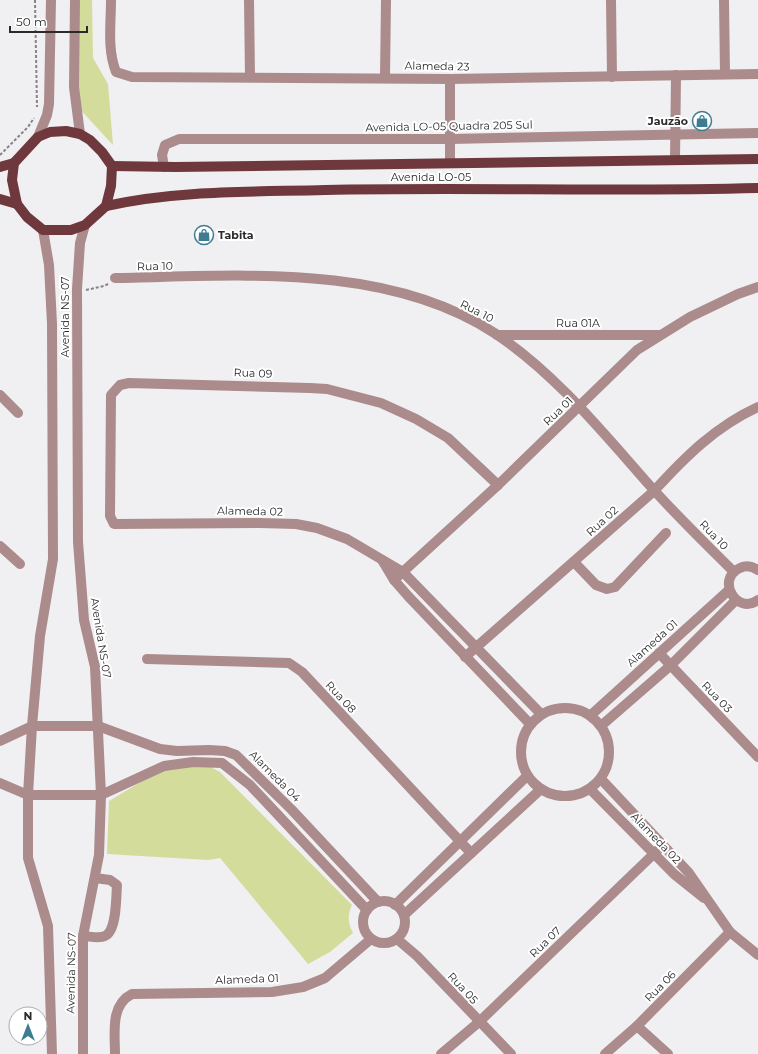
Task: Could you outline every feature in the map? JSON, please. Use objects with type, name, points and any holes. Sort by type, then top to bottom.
[{"type":"main road","points":[[0,167],[14,163],[38,138],[50,132],[66,131],[80,134],[96,144],[112,166],[106,206],[85,225],[71,230],[43,230],[32,222],[17,204],[12,180],[14,163]]},
{"type":"main road","name":"Avenida LO-05","points":[[112,166],[164,167],[758,159]]},
{"type":"main road","name":"Avenida LO-05","points":[[106,206],[138,199],[224,192],[360,189],[758,188]]},
{"type":"main road","points":[[0,199],[17,204]]},
{"type":"street","points":[[38,138],[47,115],[49,104],[51,0]]},
{"type":"street","points":[[75,0],[74,87],[80,134]]},
{"type":"street","name":"Alameda 23","points":[[111,0],[110,42],[113,64],[116,72],[132,77],[450,79],[758,74]]},
{"type":"street","points":[[249,0],[250,77]]},
{"type":"street","points":[[385,78],[386,0]]},
{"type":"street","points":[[611,0],[612,77]]},
{"type":"street","points":[[724,0],[725,74]]},
{"type":"street","points":[[675,160],[676,76]]},
{"type":"street","points":[[450,79],[450,162]]},
{"type":"street","name":"Avenida LO-05 Quadra 205 Sul","points":[[164,167],[162,154],[165,145],[179,139],[450,139],[758,133]]},
{"type":"street","name":"Avenida NS-07","points":[[83,1054],[83,936],[99,855],[101,795],[95,667],[84,620],[78,542],[77,289],[80,244],[85,225]]},
{"type":"street","name":"Avenida NS-07","points":[[43,230],[49,265],[52,324],[53,552],[40,636],[32,726],[28,795],[28,858],[48,926],[52,1054]]},
{"type":"street","name":"Rua 10","points":[[115,278],[276,276],[355,284],[409,295],[473,321],[497,335],[541,369],[579,407],[654,491],[734,572]]},
{"type":"street","name":"Rua 01","points":[[394,580],[498,485],[637,350],[660,335],[738,294],[758,287]]},
{"type":"street","name":"Rua 01A","points":[[497,335],[660,335]]},
{"type":"street","name":"Rua 09","points":[[112,522],[110,516],[111,395],[120,384],[129,383],[310,388],[327,390],[381,403],[416,419],[448,438],[498,485]]},
{"type":"street","points":[[0,395],[18,413]]},
{"type":"street","name":"Rua 02","points":[[465,657],[654,491],[678,464],[716,431],[758,407]]},
{"type":"street","name":"Alameda 02","points":[[112,522],[123,525],[260,523],[296,524],[318,528],[347,539],[403,572],[541,714]]},
{"type":"street","points":[[574,562],[596,585],[607,589],[615,587],[666,533]]},
{"type":"street","points":[[0,546],[20,564]]},
{"type":"street","name":"Alameda 02","points":[[381,559],[394,580],[465,657],[530,724]]},
{"type":"street","points":[[757,602],[747,604],[736,600],[729,590],[730,577],[734,572],[743,566],[749,566],[758,570]]},
{"type":"street","name":"Alameda 01","points":[[591,715],[729,590]]},
{"type":"street","points":[[602,726],[670,666],[736,600]]},
{"type":"street","name":"Rua 03","points":[[659,653],[758,757]]},
{"type":"street","name":"Rua 08","points":[[147,659],[290,663],[302,672],[471,853]]},
{"type":"street","points":[[563,707],[578,709],[591,715],[602,726],[608,738],[610,752],[608,767],[601,779],[590,789],[578,794],[566,796],[553,794],[541,789],[527,776],[520,754],[522,740],[530,724],[541,714],[563,707]]},
{"type":"street","points":[[0,741],[32,726],[98,726]]},
{"type":"street","name":"Alameda 04","points":[[98,726],[160,749],[177,751],[217,750],[236,755],[266,783],[378,902]]},
{"type":"street","points":[[0,783],[28,795],[101,795],[164,766],[177,763],[222,763],[250,786],[367,910]]},
{"type":"street","points":[[396,905],[459,841],[527,776]]},
{"type":"street","name":"Alameda 02","points":[[601,779],[662,846],[689,873],[730,932],[758,954]]},
{"type":"street","points":[[404,915],[541,789]]},
{"type":"street","name":"Alameda 02","points":[[590,789],[653,854],[679,878],[707,900]]},
{"type":"street","points":[[312,852],[322,842]]},
{"type":"street","name":"Rua 07","points":[[441,1054],[479,1022],[662,846]]},
{"type":"street","points":[[322,864],[333,854]]},
{"type":"street","points":[[83,936],[102,937],[107,935],[113,928],[117,885],[110,880],[95,878]]},
{"type":"street","points":[[378,902],[390,902],[396,905],[404,915],[405,928],[397,939],[384,944],[371,939],[364,928],[363,922],[367,910],[378,902]]},
{"type":"street","name":"Rua 06","points":[[604,1054],[637,1026],[730,932]]},
{"type":"street","name":"Alameda 01","points":[[115,1054],[115,1021],[117,1011],[121,1002],[132,994],[272,992],[303,987],[325,978],[371,939]]},
{"type":"street","name":"Rua 05","points":[[397,939],[417,956],[510,1054]]},
{"type":"street","points":[[637,1026],[668,1054]]},
{"type":"path","points":[[0,156],[28,127],[36,114],[35,0]]},
{"type":"path","points":[[77,289],[93,290],[104,286],[115,278]]},
{"type":"green space","points":[[72,0],[92,0],[93,58],[108,84],[113,145],[77,106]]},
{"type":"green space","points":[[203,763],[220,772],[352,905],[349,913],[349,919],[353,933],[330,952],[308,964],[220,858],[208,860],[107,854],[109,801],[169,765]]},
{"type":"place","name":"Jauzão","points":[[702,121]]},
{"type":"place","name":"Tabita","points":[[204,235]]}]
